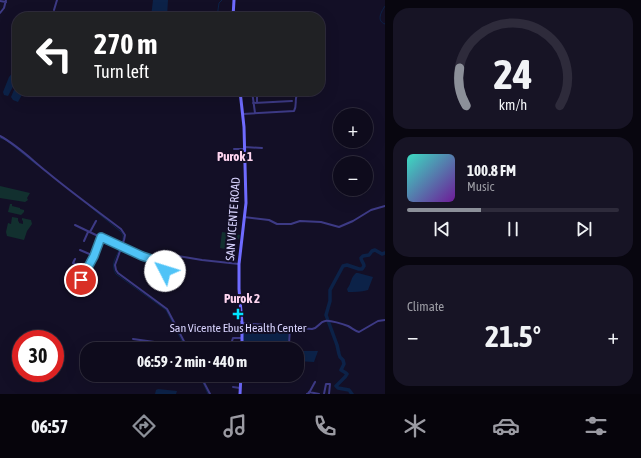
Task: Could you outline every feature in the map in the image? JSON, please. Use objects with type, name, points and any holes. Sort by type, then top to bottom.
[{"type":"street","points":[[54,10],[57,0]]},
{"type":"street","points":[[233,12],[234,0]]},
{"type":"street","points":[[0,1],[6,1],[4,8],[0,13]]},
{"type":"street","name":"SAN VICENTE ROAD","points":[[241,96],[245,148],[246,203],[239,264],[242,342]]},
{"type":"street","points":[[252,96],[255,113]]},
{"type":"street","points":[[257,96],[257,102]]},
{"type":"street","points":[[243,114],[294,111],[296,108],[296,96]]},
{"type":"street","points":[[253,103],[292,101]]},
{"type":"street","points":[[0,136],[32,159],[53,178],[121,230],[125,235],[115,265],[116,270],[167,309],[184,342]]},
{"type":"street","points":[[234,149],[262,148]]},
{"type":"street","points":[[244,217],[269,220],[277,224],[291,224],[300,221],[321,222],[339,226],[352,221],[371,210],[385,206]]},
{"type":"street","points":[[84,242],[96,221]]},
{"type":"street","points":[[75,225],[142,256],[163,263]]},
{"type":"street","points":[[81,280],[94,256],[101,237]]},
{"type":"street","points":[[80,250],[94,256]]},
{"type":"street","points":[[162,278],[165,271],[163,263],[166,254],[239,264]]},
{"type":"street","points":[[75,259],[73,263],[86,269]]},
{"type":"street","points":[[240,298],[252,297]]},
{"type":"street","points":[[242,323],[315,328],[326,321],[330,321],[345,325],[359,332],[378,321],[385,320]]},
{"type":"street","points":[[289,342],[290,327]]},
{"type":"street","points":[[232,341],[233,338],[242,338]]},
{"type":"street","points":[[133,339],[151,342]]},
{"type":"street","points":[[204,382],[210,394]]},
{"type":"street","points":[[240,394],[241,382]]},
{"type":"street","points":[[308,393],[316,382]]},
{"type":"street","points":[[324,394],[326,384],[330,384],[329,394]]},
{"type":"street","points":[[233,387],[240,388]]},
{"type":"street","points":[[308,393],[319,394]]},
{"type":"green space","points":[[0,186],[30,193],[27,198],[28,200],[25,202],[0,198]]},
{"type":"green space","points":[[10,204],[24,210],[24,212],[21,215],[8,212]]},
{"type":"green space","points":[[12,217],[18,218],[19,223],[23,224],[22,218],[31,220],[32,224],[27,231],[24,240],[7,236],[6,232],[8,223],[11,224]]},
{"type":"green space","points":[[222,232],[240,235],[239,239],[226,237],[225,249],[220,248]]},
{"type":"water","points":[[153,0],[168,0],[167,12],[152,12]]},
{"type":"water","points":[[12,73],[12,88],[8,96],[4,95],[3,92]]},
{"type":"water","points":[[12,95],[12,96],[21,96],[18,102],[13,100],[11,97]]},
{"type":"water","points":[[356,273],[373,277],[368,290],[348,292],[347,289]]},
{"type":"water","points":[[251,324],[289,327],[288,342],[242,342],[242,330],[251,329]]},
{"type":"water","points":[[304,351],[318,351],[314,362],[304,361]]},
{"type":"water","points":[[156,390],[177,391],[176,394],[155,394]]},
{"type":"waterway","points":[[218,12],[219,3],[222,0]]},
{"type":"waterway","points":[[385,6],[380,19],[382,23],[385,24]]},
{"type":"waterway","points":[[0,138],[6,140],[37,165]]},
{"type":"waterway","points":[[88,205],[123,234],[121,245]]},
{"type":"waterway","points":[[120,248],[114,264],[116,274],[166,310],[182,342]]},
{"type":"waterway","points":[[352,394],[349,390],[338,388],[336,386],[347,374],[341,370],[344,364],[343,360],[340,357],[326,315],[330,301],[330,290],[343,266],[347,265],[362,269],[364,266],[361,258],[363,256],[369,255],[375,250],[382,254],[385,253]]},
{"type":"waterway","points":[[203,382],[208,394]]},
{"type":"place","name":"San Vicente Ebus Health Center","points":[[238,314]]},
{"type":"district","name":"Purok 1","points":[[235,156]]},
{"type":"district","name":"Purok 2","points":[[242,298]]},
{"type":"route","points":[[81,280],[94,256],[101,237],[142,256],[163,263],[165,271]]}]
